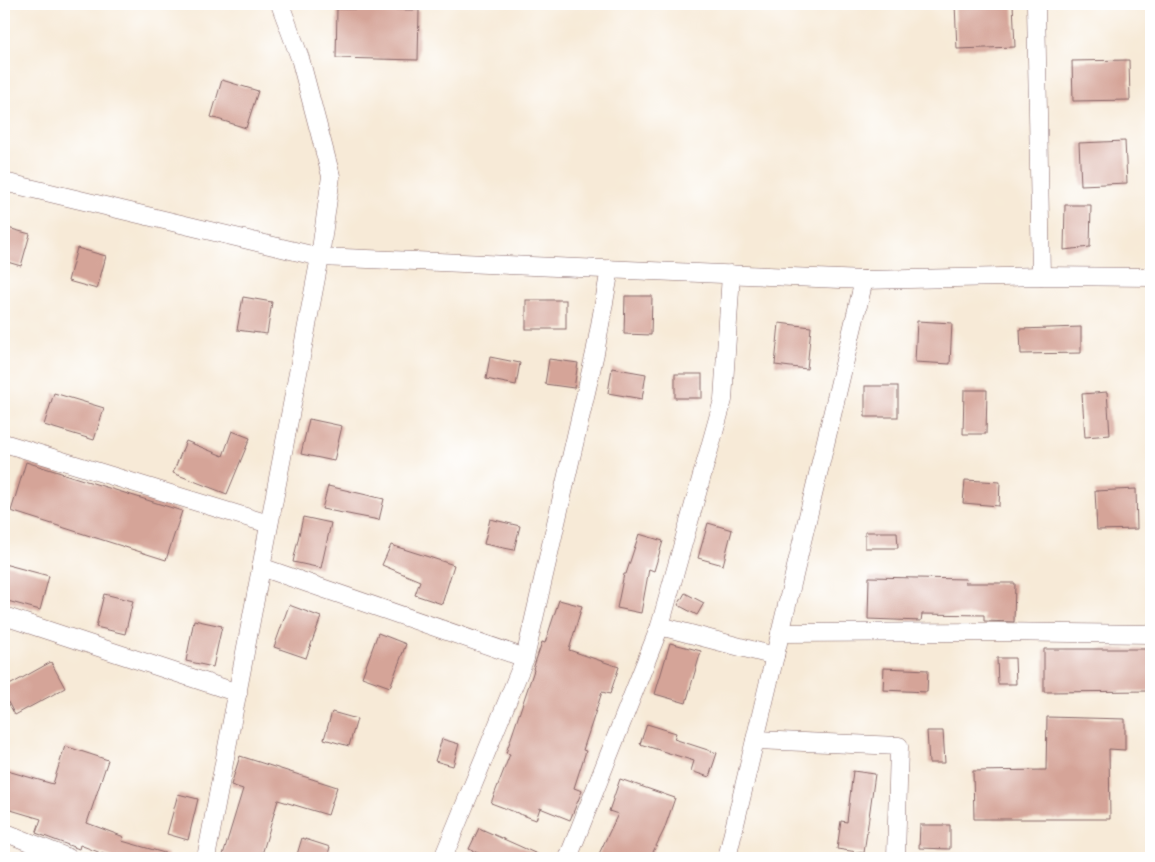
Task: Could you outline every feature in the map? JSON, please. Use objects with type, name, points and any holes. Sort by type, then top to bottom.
[{"type":"street","points":[[206,858],[320,257],[332,176],[300,58],[280,4]]},
{"type":"street","points":[[1036,4],[1041,276]]},
{"type":"street","points":[[4,182],[320,257],[864,280],[1041,276],[1151,278]]},
{"type":"street","points":[[443,858],[525,658],[595,353],[610,269]]},
{"type":"street","points":[[568,858],[660,626],[723,400],[731,274]]},
{"type":"street","points":[[727,858],[864,280]]},
{"type":"street","points":[[4,443],[270,524]]},
{"type":"street","points":[[261,567],[525,658]]},
{"type":"street","points":[[4,616],[238,693]]},
{"type":"street","points":[[660,626],[775,656]]},
{"type":"street","points":[[780,633],[995,632],[1151,634]]},
{"type":"street","points":[[755,740],[899,746],[896,858]]},
{"type":"street","points":[[4,832],[69,858]]},
{"type":"building","points":[[955,4],[1013,4],[1015,47],[957,49]]},
{"type":"building","points":[[337,9],[419,10],[418,60],[336,58]]},
{"type":"building","points":[[1129,60],[1130,100],[1073,101],[1072,61]]},
{"type":"building","points":[[222,80],[258,91],[246,128],[211,117]]},
{"type":"building","points":[[1125,141],[1127,183],[1081,185],[1079,143]]},
{"type":"building","points":[[1065,205],[1091,205],[1090,247],[1064,250]]},
{"type":"building","points":[[4,227],[30,234],[21,266],[4,261]]},
{"type":"building","points":[[77,248],[106,256],[97,289],[68,281]]},
{"type":"building","points":[[625,296],[652,296],[651,335],[624,334]]},
{"type":"building","points":[[243,297],[272,302],[267,334],[237,330]]},
{"type":"building","points":[[526,300],[566,300],[566,329],[526,329]]},
{"type":"building","points":[[917,321],[952,323],[950,364],[915,362]]},
{"type":"building","points":[[779,323],[811,327],[807,369],[775,365]]},
{"type":"building","points":[[1081,327],[1081,353],[1021,354],[1020,329]]},
{"type":"building","points":[[490,357],[520,363],[516,385],[486,379]]},
{"type":"building","points":[[549,359],[578,363],[574,388],[545,384]]},
{"type":"building","points":[[612,368],[646,374],[642,399],[608,393]]},
{"type":"building","points":[[675,374],[702,374],[702,398],[675,398]]},
{"type":"building","points":[[865,386],[898,386],[898,417],[865,417]]},
{"type":"building","points":[[964,390],[987,390],[986,434],[963,434]]},
{"type":"building","points":[[1107,392],[1110,435],[1085,437],[1082,394]]},
{"type":"building","points":[[54,393],[104,408],[94,440],[44,425]]},
{"type":"building","points":[[309,419],[342,426],[334,461],[301,454]]},
{"type":"building","points":[[232,431],[250,438],[227,494],[173,473],[186,441],[223,456]]},
{"type":"building","points":[[26,462],[182,511],[166,560],[11,511]]},
{"type":"building","points":[[965,480],[1000,482],[999,506],[963,503]]},
{"type":"building","points":[[328,486],[384,499],[379,520],[322,509]]},
{"type":"building","points":[[1136,489],[1137,529],[1097,530],[1095,491]]},
{"type":"building","points":[[303,517],[331,523],[321,568],[293,562]]},
{"type":"building","points":[[490,519],[520,526],[514,550],[484,544]]},
{"type":"building","points":[[708,523],[732,530],[723,565],[698,558]]},
{"type":"building","points":[[865,532],[897,532],[898,548],[865,548]]},
{"type":"building","points":[[639,534],[663,541],[654,571],[649,569],[641,613],[617,608],[624,574],[626,574]]},
{"type":"building","points":[[391,545],[454,565],[442,604],[415,595],[420,581],[382,565]]},
{"type":"building","points":[[4,564],[49,576],[40,610],[4,600]]},
{"type":"building","points":[[869,577],[966,579],[965,583],[1015,583],[1014,622],[984,621],[984,615],[922,614],[921,621],[868,619]]},
{"type":"building","points":[[685,593],[704,603],[697,615],[678,605]]},
{"type":"building","points":[[104,594],[133,601],[125,634],[96,627]]},
{"type":"building","points":[[559,600],[582,606],[569,650],[619,667],[610,694],[602,692],[583,750],[586,751],[574,788],[582,791],[570,820],[540,808],[536,820],[491,803],[510,754],[506,753],[542,642],[545,643]]},
{"type":"building","points":[[289,605],[321,617],[306,658],[274,647]]},
{"type":"building","points":[[194,620],[222,626],[213,667],[186,661]]},
{"type":"building","points":[[378,633],[406,644],[390,687],[362,677]]},
{"type":"building","points":[[670,643],[701,651],[686,703],[655,694]]},
{"type":"building","points":[[1044,649],[1151,649],[1151,691],[1044,692]]},
{"type":"building","points":[[997,658],[1015,658],[1016,684],[998,684]]},
{"type":"building","points":[[51,662],[65,688],[15,715],[4,695],[4,688]]},
{"type":"building","points":[[884,668],[928,670],[927,692],[883,690]]},
{"type":"building","points":[[332,712],[357,719],[349,746],[324,739]]},
{"type":"building","points":[[1047,717],[1125,719],[1125,750],[1109,749],[1110,819],[974,819],[973,771],[1046,770]]},
{"type":"building","points":[[647,724],[676,733],[674,739],[717,753],[709,777],[691,771],[694,761],[640,744]]},
{"type":"building","points":[[927,731],[943,731],[945,763],[929,763]]},
{"type":"building","points":[[442,739],[459,744],[453,766],[435,761]]},
{"type":"building","points":[[65,746],[108,760],[87,823],[124,837],[122,841],[168,854],[167,858],[114,858],[80,845],[79,849],[36,833],[41,819],[4,808],[4,770],[53,784]]},
{"type":"building","points":[[240,756],[337,787],[328,815],[278,800],[261,858],[222,858],[243,789],[231,785]]},
{"type":"building","points":[[853,771],[875,774],[864,853],[837,849],[841,821],[847,822]]},
{"type":"building","points":[[620,779],[675,798],[664,830],[650,858],[597,858],[618,814],[609,811]]},
{"type":"building","points":[[178,794],[198,799],[188,840],[167,834]]},
{"type":"building","points":[[920,825],[950,825],[950,849],[919,848]]},
{"type":"building","points":[[479,828],[546,858],[489,858],[469,849]]},
{"type":"building","points":[[302,838],[330,847],[327,858],[296,858]]}]
